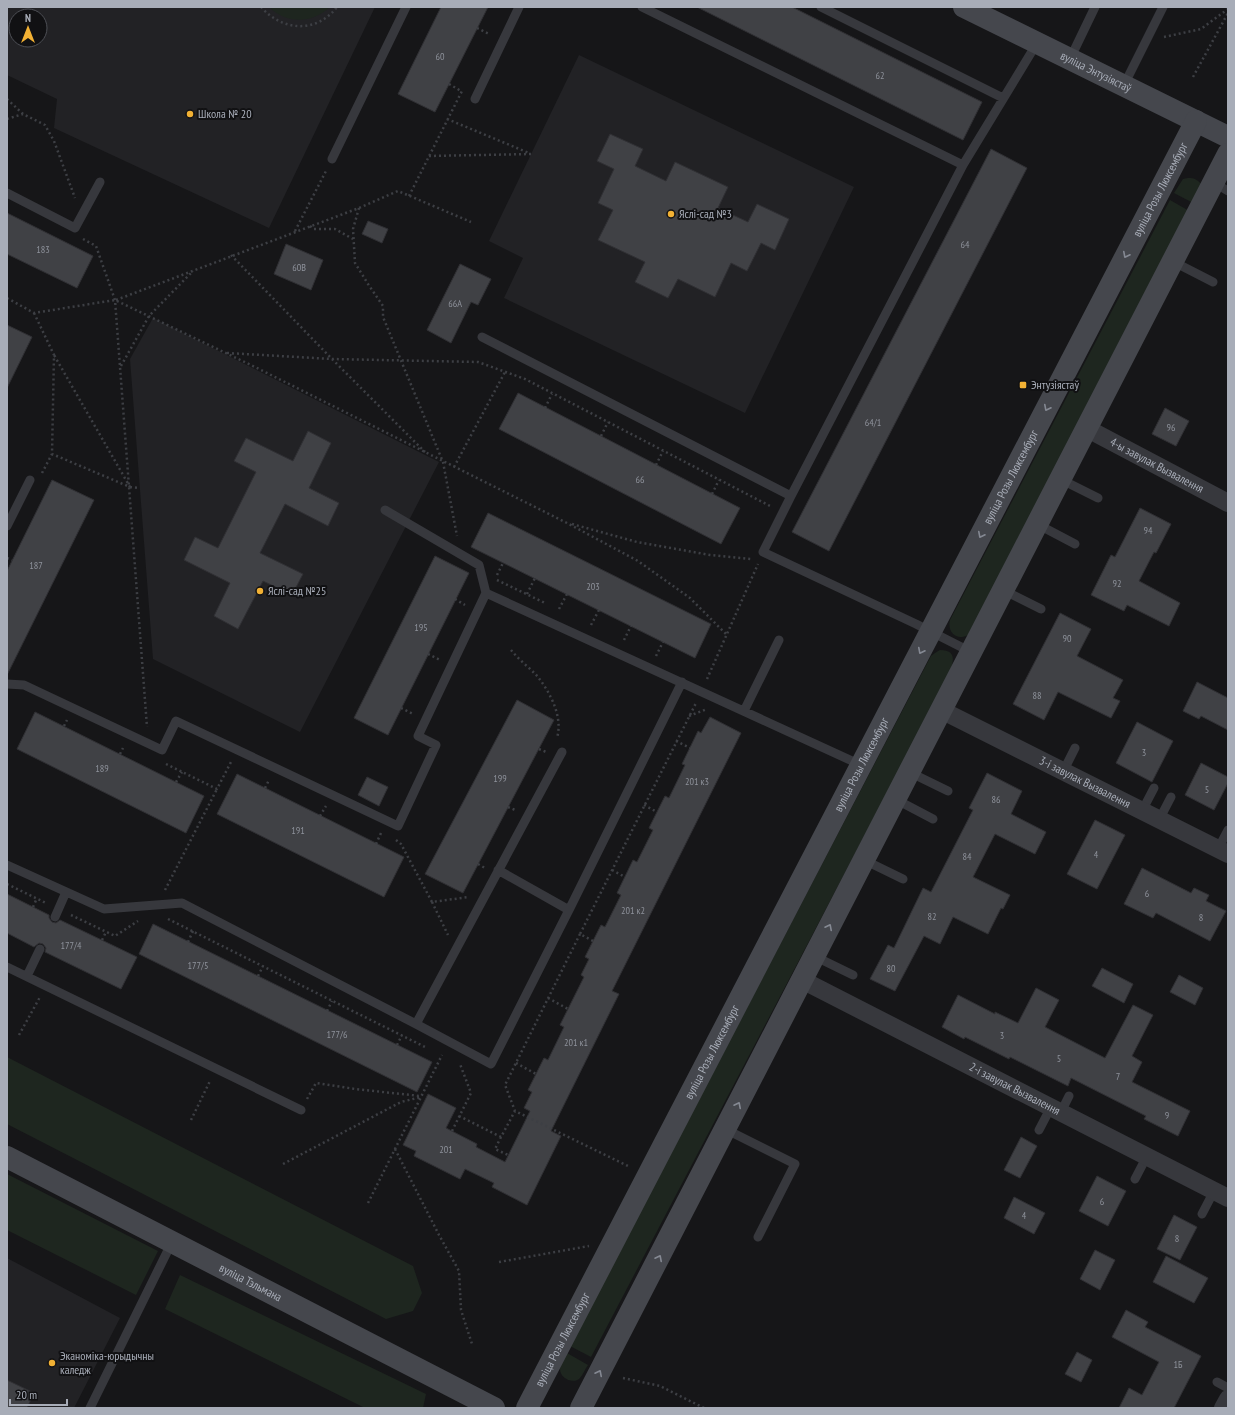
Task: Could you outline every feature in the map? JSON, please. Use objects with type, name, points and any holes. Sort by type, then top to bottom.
[{"type":"main road","name":"вуліца Энтузіястаў","points":[[964,7],[1228,137]]},
{"type":"main road","name":"вуліца Розы Люксембург","points":[[527,1408],[1196,121]]},
{"type":"main road","points":[[581,1408],[1172,261],[1221,186],[1228,154]]},
{"type":"main road","name":"вуліца Тэльмана","points":[[7,1157],[494,1408]]},
{"type":"street","name":"4-ы завулак Вызвалення","points":[[1086,428],[1228,503]]},
{"type":"street","name":"3-і завулак Вызвалення","points":[[941,710],[1223,852]]},
{"type":"street","name":"2-і завулак Вызвалення","points":[[802,980],[1221,1194]]},
{"type":"street","points":[[1223,1408],[1228,1399]]},
{"type":"lane","points":[[332,159],[406,7]]},
{"type":"lane","points":[[475,99],[519,7]]},
{"type":"lane","points":[[642,7],[963,165]]},
{"type":"lane","points":[[822,7],[1003,98]]},
{"type":"lane","points":[[1070,59],[1095,7]]},
{"type":"lane","points":[[1124,85],[1163,7]]},
{"type":"lane","points":[[971,652],[931,632],[762,556],[791,496],[963,165],[1037,43]]},
{"type":"lane","points":[[7,193],[76,228],[100,182]]},
{"type":"lane","points":[[1172,261],[1213,282]]},
{"type":"lane","points":[[482,337],[791,496]]},
{"type":"lane","points":[[1060,479],[1098,498]]},
{"type":"lane","points":[[7,526],[30,480]]},
{"type":"lane","points":[[7,684],[24,685],[162,750],[176,721],[398,826],[436,745],[418,736],[486,593],[479,565],[385,510]]},
{"type":"lane","points":[[1037,524],[1075,544]]},
{"type":"lane","points":[[1003,590],[1041,609]]},
{"type":"lane","points":[[486,593],[862,765]]},
{"type":"lane","points":[[744,711],[779,640]]},
{"type":"lane","points":[[7,864],[104,909],[155,908],[182,904],[491,1064],[682,682]]},
{"type":"lane","points":[[1063,772],[1075,748]]},
{"type":"lane","points":[[416,1024],[562,752]]},
{"type":"lane","points":[[909,772],[948,791]]},
{"type":"lane","points":[[1142,811],[1154,788]]},
{"type":"lane","points":[[1159,820],[1171,797]]},
{"type":"lane","points":[[895,799],[933,819]]},
{"type":"lane","points":[[1223,852],[1228,830]]},
{"type":"lane","points":[[864,860],[902,879]]},
{"type":"lane","points":[[498,870],[569,910]]},
{"type":"lane","points":[[57,913],[66,892]]},
{"type":"lane","points":[[27,976],[40,949]]},
{"type":"lane","points":[[814,956],[853,974]]},
{"type":"lane","points":[[7,966],[301,1110]]},
{"type":"lane","points":[[1039,1130],[1069,1096]]},
{"type":"lane","points":[[725,1129],[795,1164],[758,1237]]},
{"type":"lane","points":[[1135,1179],[1147,1156]]},
{"type":"lane","points":[[1202,1214],[1221,1194]]},
{"type":"lane","points":[[90,1408],[172,1242]]},
{"type":"lane","points":[[1217,1382],[1228,1388]]},
{"type":"path","points":[[261,7],[269,16],[292,26],[305,26],[317,23],[328,17],[337,7]]},
{"type":"path","points":[[1146,40],[1201,29],[1228,9]]},
{"type":"path","points":[[1193,77],[1228,13]]},
{"type":"path","points":[[477,28],[490,34],[493,28]]},
{"type":"path","points":[[449,84],[462,91]]},
{"type":"path","points":[[409,196],[465,84]]},
{"type":"path","points":[[7,99],[23,114],[45,125],[54,140],[74,195],[87,241]]},
{"type":"path","points":[[7,119],[23,114]]},
{"type":"path","points":[[429,156],[531,154],[447,119]]},
{"type":"path","points":[[295,231],[332,159]]},
{"type":"path","points":[[34,313],[115,300],[359,208],[398,191],[471,222]]},
{"type":"path","points":[[359,208],[353,229],[355,263],[384,306],[383,317],[444,462],[460,554]]},
{"type":"path","points":[[310,226],[314,229],[335,229],[353,240]]},
{"type":"path","points":[[96,246],[115,300],[148,744]]},
{"type":"path","points":[[231,255],[332,360],[427,454]]},
{"type":"path","points":[[120,366],[149,316],[195,269]]},
{"type":"path","points":[[7,298],[34,313],[54,355],[130,487]]},
{"type":"path","points":[[115,300],[568,523],[638,561],[690,598],[727,635]]},
{"type":"path","points":[[225,353],[332,360],[478,362],[525,379],[783,512]]},
{"type":"path","points":[[54,355],[52,454],[130,487],[140,488]]},
{"type":"path","points":[[454,467],[505,372]]},
{"type":"path","points":[[545,408],[552,394]]},
{"type":"path","points":[[601,436],[608,422]]},
{"type":"path","points":[[656,465],[664,451]]},
{"type":"path","points":[[712,494],[719,480]]},
{"type":"path","points":[[568,523],[637,542],[710,554],[762,556],[702,691],[505,1085],[515,1111],[634,1169]]},
{"type":"path","points":[[7,558],[12,560]]},
{"type":"path","points":[[503,563],[495,579],[547,604]]},
{"type":"path","points":[[527,594],[535,578]]},
{"type":"path","points":[[559,609],[567,594]]},
{"type":"path","points":[[455,599],[467,606],[464,612]]},
{"type":"path","points":[[553,606],[566,612]]},
{"type":"path","points":[[591,625],[599,610]]},
{"type":"path","points":[[585,622],[598,628]]},
{"type":"path","points":[[630,626],[624,640],[630,643]]},
{"type":"path","points":[[656,656],[662,642]]},
{"type":"path","points":[[511,650],[537,677],[553,702],[558,722],[557,737]]},
{"type":"path","points":[[650,652],[662,659]]},
{"type":"path","points":[[428,654],[440,660],[437,666]]},
{"type":"path","points":[[701,677],[707,680]]},
{"type":"path","points":[[401,708],[413,714],[405,730],[418,736]]},
{"type":"path","points":[[676,741],[690,748]]},
{"type":"path","points":[[539,749],[548,754]]},
{"type":"path","points":[[176,782],[182,772]]},
{"type":"path","points":[[7,884],[37,898],[57,913],[115,936],[155,908],[217,789]]},
{"type":"path","points":[[320,816],[326,805]]},
{"type":"path","points":[[644,805],[657,812]]},
{"type":"path","points":[[508,807],[518,811]]},
{"type":"path","points":[[376,844],[381,833]]},
{"type":"path","points":[[392,838],[402,844],[456,950]]},
{"type":"path","points":[[612,870],[625,877]]},
{"type":"path","points":[[432,902],[473,896]]},
{"type":"path","points":[[33,907],[37,898]]},
{"type":"path","points":[[155,908],[193,932],[429,1049]]},
{"type":"path","points":[[102,940],[106,932]]},
{"type":"path","points":[[188,942],[193,932]]},
{"type":"path","points":[[580,934],[593,941]]},
{"type":"path","points":[[258,976],[263,966]]},
{"type":"path","points":[[20,1035],[46,986]]},
{"type":"path","points":[[548,998],[568,1009]]},
{"type":"path","points":[[327,1011],[332,1001]]},
{"type":"path","points":[[397,1045],[402,1035]]},
{"type":"path","points":[[435,1052],[448,1058]]},
{"type":"path","points":[[368,1203],[442,1055]]},
{"type":"path","points":[[452,1131],[471,1093],[461,1065],[455,1062]]},
{"type":"path","points":[[516,1063],[536,1074]]},
{"type":"path","points":[[191,1120],[216,1068]]},
{"type":"path","points":[[301,1110],[316,1083],[421,1097]]},
{"type":"path","points":[[283,1164],[402,1102],[421,1097]]},
{"type":"path","points":[[508,1155],[495,1149],[515,1111]]},
{"type":"path","points":[[459,1116],[501,1137]]},
{"type":"path","points":[[395,1150],[459,1271],[462,1310],[472,1344]]},
{"type":"path","points":[[499,1262],[595,1244]]},
{"type":"path","points":[[623,1378],[660,1386],[704,1408]]},
{"type":"shaded area","name":"Школа № 20","points":[[7,7],[375,7],[269,228],[54,128],[57,99],[7,75]]},
{"type":"shaded area","points":[[269,7],[330,7],[315,17],[299,20],[283,17]]},
{"type":"shaded area","name":"Яслі-сад №3","points":[[579,55],[854,187],[745,413],[504,298],[523,258],[489,241]]},
{"type":"shaded area","points":[[1183,179],[1195,179],[1201,184],[1195,204],[1174,193]]},
{"type":"shaded area","points":[[1170,200],[1191,212],[968,635],[960,637],[954,635],[950,629],[950,620]]},
{"type":"shaded area","name":"Яслі-сад №25","points":[[153,318],[439,462],[300,732],[153,659],[130,359]]},
{"type":"shaded area","points":[[940,650],[950,653],[953,660],[947,678],[591,1357],[570,1346],[931,656]]},
{"type":"shaded area","points":[[7,1057],[413,1266],[422,1293],[413,1311],[386,1319],[7,1124]]},
{"type":"shaded area","points":[[7,1174],[158,1251],[136,1295],[7,1230]]},
{"type":"shaded area","name":"Эканоміка-юрыдычны каледж","points":[[7,1258],[120,1318],[74,1408],[7,1408]]},
{"type":"shaded area","points":[[180,1275],[426,1394],[423,1408],[365,1408],[165,1309]]},
{"type":"shaded area","points":[[567,1353],[588,1365],[579,1379],[573,1381],[564,1377],[560,1369],[562,1361]]},
{"type":"building","points":[[441,7],[488,7],[435,112],[398,94]]},
{"type":"building","points":[[697,7],[792,7],[982,102],[963,140]]},
{"type":"building","points":[[610,134],[643,149],[635,166],[666,181],[675,162],[728,187],[718,208],[748,222],[757,204],[789,219],[775,250],[761,243],[747,271],[731,263],[715,297],[678,279],[668,298],[635,282],[645,262],[598,240],[613,210],[598,203],[614,169],[597,161]]},
{"type":"building","points":[[991,149],[1027,168],[829,551],[792,532]]},
{"type":"building","points":[[7,213],[93,256],[77,288],[7,254]]},
{"type":"building","points":[[368,221],[388,229],[382,243],[362,234]]},
{"type":"building","points":[[286,244],[323,260],[311,290],[274,274]]},
{"type":"building","points":[[460,264],[491,279],[478,305],[471,302],[451,343],[427,330]]},
{"type":"building","points":[[7,325],[32,337],[7,388]]},
{"type":"building","points":[[518,393],[740,508],[721,544],[499,429]]},
{"type":"building","points":[[1165,408],[1189,421],[1176,446],[1152,434]]},
{"type":"building","points":[[308,431],[331,443],[309,488],[339,503],[328,526],[285,504],[260,553],[303,574],[292,595],[263,581],[238,629],[214,616],[230,583],[184,560],[195,537],[218,548],[256,472],[234,461],[246,438],[293,461]]},
{"type":"building","points":[[52,480],[94,500],[7,675],[7,571]]},
{"type":"building","points":[[1140,508],[1171,524],[1139,581],[1180,603],[1169,626],[1127,605],[1124,611],[1091,595],[1111,555],[1115,557]]},
{"type":"building","points":[[488,513],[711,624],[695,658],[471,547]]},
{"type":"building","points":[[435,556],[469,573],[388,735],[354,718]]},
{"type":"building","points":[[1060,613],[1091,629],[1077,656],[1123,680],[1113,698],[1120,701],[1111,718],[1058,692],[1044,720],[1013,704]]},
{"type":"building","points":[[1197,682],[1228,698],[1228,730],[1201,716],[1199,719],[1183,711]]},
{"type":"building","points":[[517,700],[554,720],[463,893],[425,874]]},
{"type":"building","points":[[35,712],[204,796],[186,833],[17,749]]},
{"type":"building","points":[[710,717],[741,733],[612,991],[619,994],[551,1131],[561,1136],[527,1205],[492,1187],[494,1183],[465,1169],[460,1179],[414,1156],[416,1151],[403,1145],[428,1094],[456,1108],[446,1128],[477,1144],[476,1147],[505,1162],[530,1111],[524,1108],[532,1092],[528,1090],[544,1058],[548,1060],[564,1027],[560,1025],[584,977],[581,975],[589,959],[585,957],[601,925],[605,927],[621,895],[617,893],[633,860],[637,862],[653,830],[649,828],[665,796],[669,798],[685,765],[682,764],[698,731],[701,733]]},
{"type":"building","points":[[1137,722],[1173,741],[1152,782],[1116,763]]},
{"type":"building","points":[[1201,763],[1228,777],[1228,783],[1214,810],[1185,795]]},
{"type":"building","points":[[987,773],[1022,791],[1011,814],[1046,832],[1035,854],[995,834],[973,877],[1010,895],[1003,909],[1001,908],[988,934],[953,917],[940,944],[924,936],[895,991],[870,979],[888,945],[894,948],[923,888],[931,892],[973,810],[969,808]]},
{"type":"building","points":[[237,774],[404,857],[384,897],[217,814]]},
{"type":"building","points":[[367,777],[388,787],[379,806],[358,795]]},
{"type":"building","points":[[1095,820],[1125,835],[1097,889],[1067,874]]},
{"type":"building","points":[[1142,868],[1191,893],[1194,888],[1209,895],[1206,901],[1226,911],[1210,941],[1156,913],[1153,918],[1124,904]]},
{"type":"building","points":[[7,894],[49,915],[52,922],[56,923],[60,920],[137,957],[121,989],[45,952],[46,948],[43,944],[39,943],[34,947],[7,933]]},
{"type":"building","points":[[153,924],[432,1062],[417,1092],[139,954]]},
{"type":"building","points":[[1102,968],[1133,984],[1124,1003],[1092,986]]},
{"type":"building","points":[[1179,975],[1203,988],[1195,1005],[1170,992]]},
{"type":"building","points":[[1036,988],[1059,1000],[1045,1027],[1105,1058],[1133,1005],[1153,1015],[1132,1056],[1142,1062],[1132,1082],[1190,1111],[1178,1136],[1144,1119],[1146,1116],[1071,1078],[1068,1086],[1010,1057],[1009,1059],[965,1037],[964,1039],[942,1027],[958,995],[995,1014],[995,1012],[1018,1023]]},
{"type":"building","points":[[1021,1137],[1037,1146],[1020,1178],[1004,1170]]},
{"type":"building","points":[[1097,1176],[1126,1191],[1108,1226],[1079,1211]]},
{"type":"building","points":[[1014,1197],[1045,1213],[1034,1234],[1004,1218]]},
{"type":"building","points":[[1174,1215],[1197,1227],[1180,1260],[1157,1249]]},
{"type":"building","points":[[1095,1250],[1115,1260],[1100,1290],[1080,1279]]},
{"type":"building","points":[[1166,1256],[1208,1278],[1194,1303],[1153,1282]]},
{"type":"building","points":[[1126,1310],[1148,1322],[1145,1327],[1201,1356],[1174,1408],[1119,1408],[1129,1388],[1142,1395],[1159,1362],[1112,1337]]},
{"type":"building","points":[[1077,1352],[1092,1360],[1081,1382],[1065,1374]]},
{"type":"building","points":[[7,1380],[34,1393],[27,1408],[7,1408]]},
{"type":"place","name":"Школа № 20","points":[[190,114]]},
{"type":"place","name":"Яслі-сад №3","points":[[671,214]]},
{"type":"place","name":"Энтузіястаў","points":[[1023,385]]},
{"type":"place","name":"Яслі-сад №25","points":[[260,591]]},
{"type":"place","name":"Эканоміка-юрыдычны каледж","points":[[52,1363]]}]
